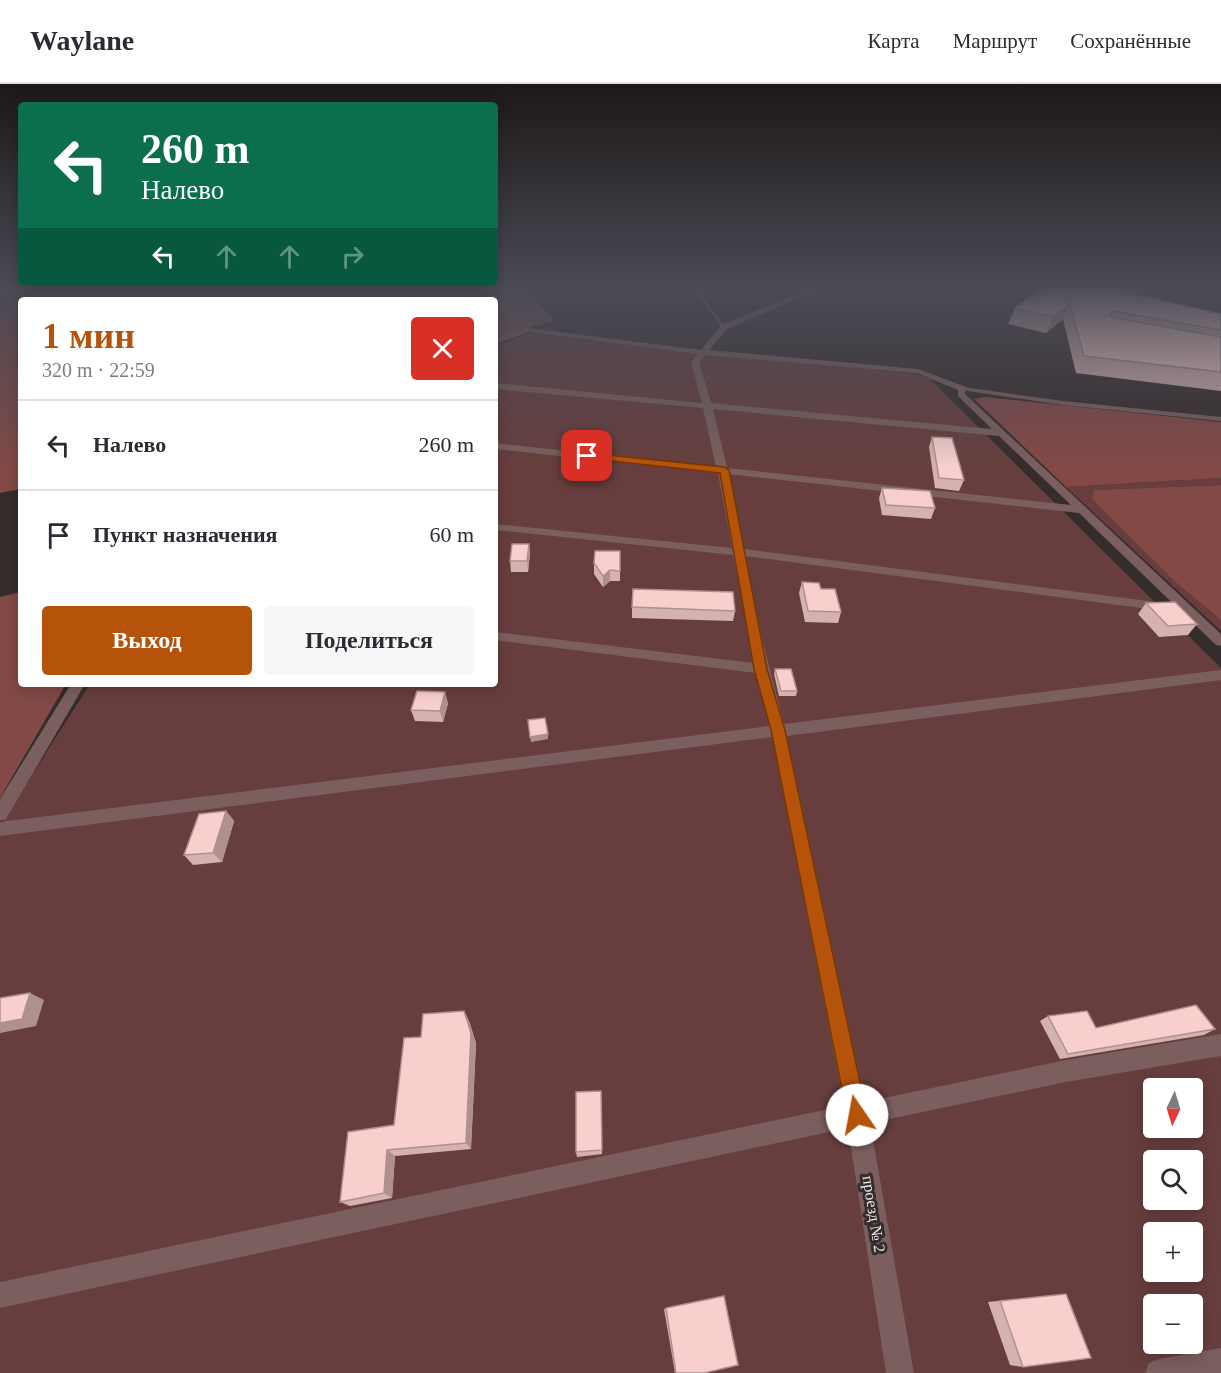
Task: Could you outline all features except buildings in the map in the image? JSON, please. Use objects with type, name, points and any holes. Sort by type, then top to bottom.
[{"type":"street","points":[[656,346],[918,371],[963,389],[961,394],[1221,642]]},
{"type":"street","points":[[702,352],[707,346]]},
{"type":"street","name":"проезд № 2","points":[[702,352],[695,362],[709,405],[724,470],[760,669],[778,730],[857,1115],[900,1373]]},
{"type":"street","points":[[498,386],[1001,433]]},
{"type":"street","points":[[498,446],[1084,510]]},
{"type":"street","points":[[498,527],[738,552],[1188,610]]},
{"type":"street","points":[[498,636],[760,669]]},
{"type":"street","points":[[0,829],[1221,675]]},
{"type":"street","points":[[0,814],[76,687]]},
{"type":"street","points":[[0,1295],[1066,1071],[1221,1045]]},
{"type":"street","points":[[1158,1373],[1221,1362]]},
{"type":"lane","points":[[963,389],[1063,404],[1221,419]]},
{"type":"shaded area","points":[[0,346],[18,346],[18,490],[0,493]]},
{"type":"shaded area","points":[[498,346],[638,346],[913,373],[929,378],[1221,668],[1221,1373],[0,1373],[0,825],[88,687],[498,687]]},
{"type":"shaded area","points":[[986,397],[1221,422],[1221,478],[1066,487],[974,399]]},
{"type":"shaded area","points":[[1221,478],[1221,485],[1095,490],[1092,499],[1174,581],[1221,620],[1221,631],[1066,487]]},
{"type":"shaded area","points":[[1221,485],[1221,620],[1174,581],[1092,499],[1094,490]]},
{"type":"shaded area","points":[[18,593],[18,687],[64,687],[0,798],[0,597]]},
{"type":"route","points":[[587,456],[724,470],[760,669],[778,730],[857,1115]]}]
